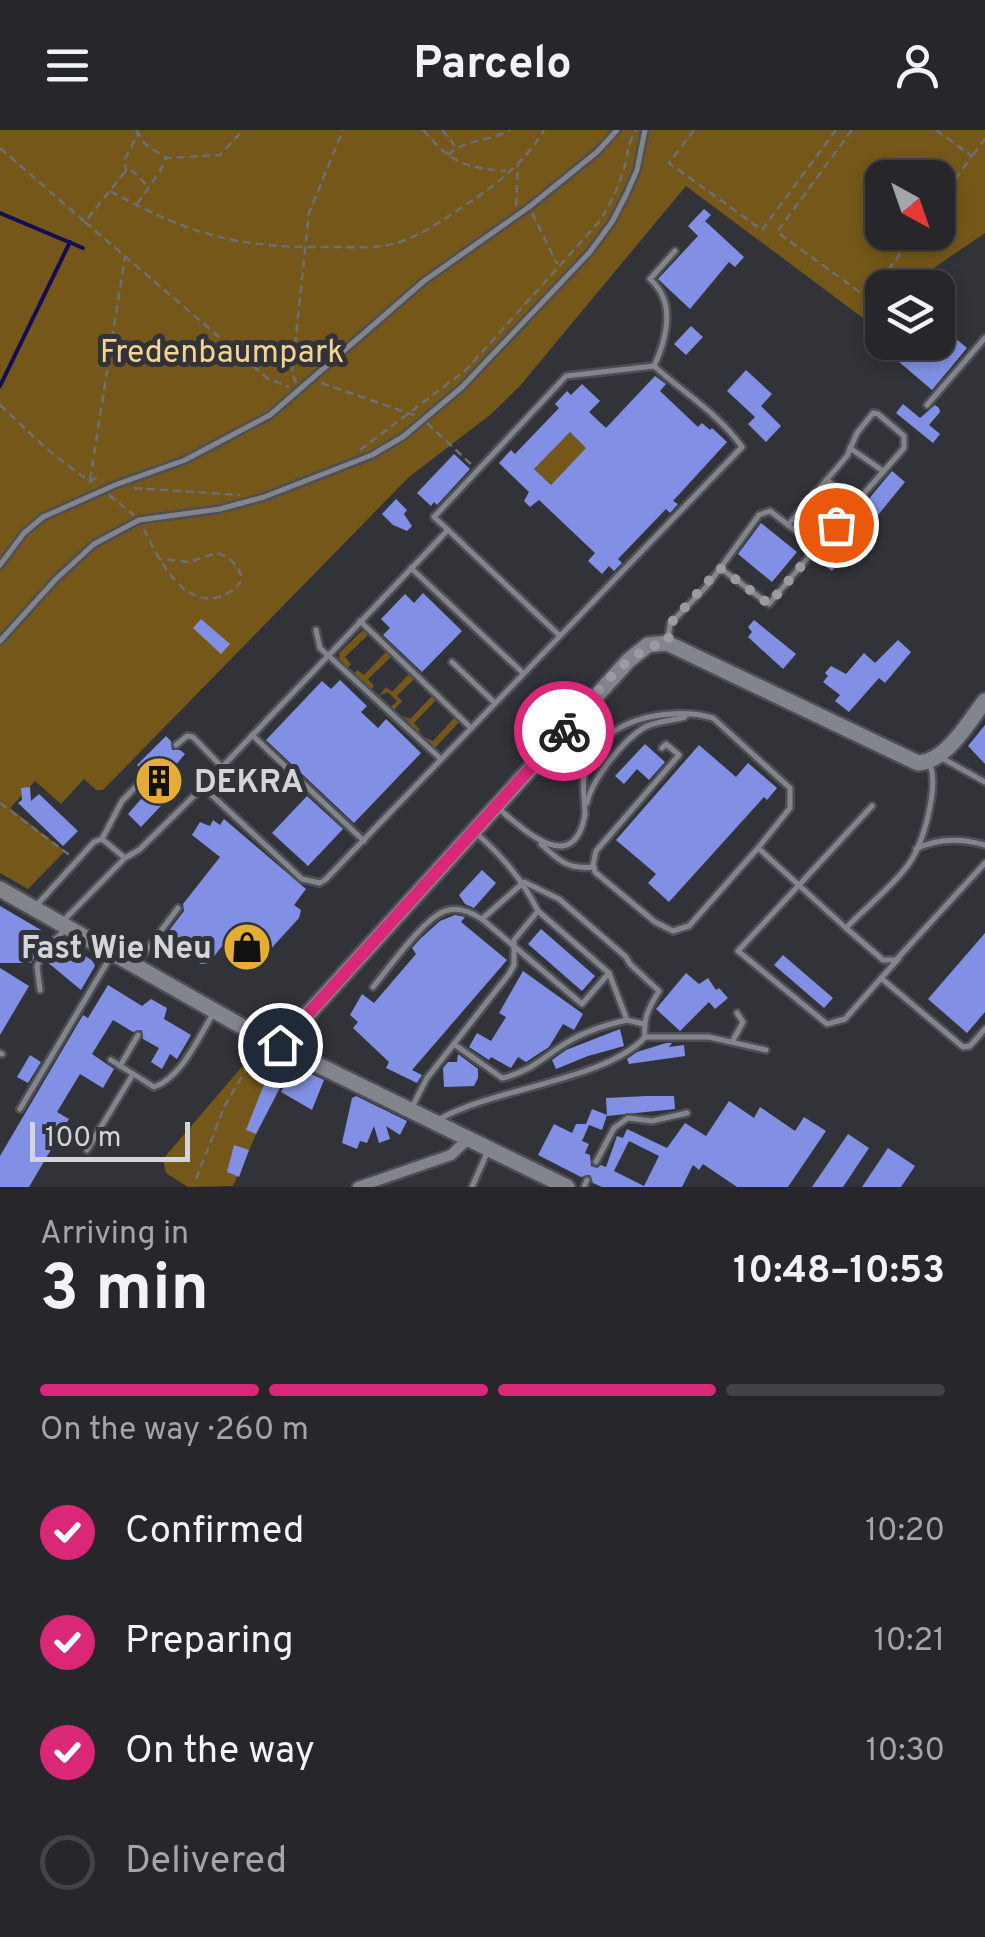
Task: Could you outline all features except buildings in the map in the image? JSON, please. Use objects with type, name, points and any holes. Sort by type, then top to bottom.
[{"type":"street","points":[[280,1045],[629,660],[648,645],[668,642],[929,760],[985,701]]},
{"type":"street","points":[[0,890],[215,1011],[567,1187]]},
{"type":"street","points":[[358,1187],[451,1155],[467,1140]]},
{"type":"lane","points":[[0,565],[24,533],[44,516],[185,460],[253,426],[283,405],[424,281],[530,207],[597,152],[617,130]]},
{"type":"lane","points":[[0,641],[94,544],[139,520],[220,509],[264,497],[372,455],[424,420],[569,275],[612,222],[637,170],[645,130]]},
{"type":"lane","points":[[654,366],[664,345],[666,301],[662,289],[650,279],[675,251]]},
{"type":"lane","points":[[926,405],[985,338]]},
{"type":"lane","points":[[203,787],[302,879],[310,883],[326,879],[742,447],[708,407],[654,366],[566,376],[434,516],[559,635]]},
{"type":"lane","points":[[720,568],[769,604],[904,448],[906,441],[898,430],[874,414],[827,480],[788,525]]},
{"type":"lane","points":[[850,448],[883,471]]},
{"type":"lane","points":[[827,480],[855,503]]},
{"type":"lane","points":[[668,642],[670,624],[720,568],[758,515],[770,510],[817,547]]},
{"type":"lane","points":[[51,943],[125,858],[140,850],[203,787],[448,530]]},
{"type":"lane","points":[[411,568],[523,673]]},
{"type":"lane","points":[[360,621],[471,728]]},
{"type":"lane","points":[[316,630],[320,648],[441,760]]},
{"type":"lane","points":[[452,662],[495,703]]},
{"type":"lane","points":[[496,806],[562,864],[594,868],[655,922],[673,931],[689,926],[758,848],[790,808],[790,788],[713,718],[692,715],[639,720],[626,722],[616,730],[588,764],[584,778],[585,814]]},
{"type":"lane","points":[[537,841],[564,846],[582,829],[591,785],[632,738],[646,727],[692,715]]},
{"type":"lane","points":[[252,735],[364,841]]},
{"type":"lane","points":[[176,745],[187,736],[193,738],[222,766]]},
{"type":"lane","points":[[594,868],[596,851],[679,755],[666,744],[662,748]]},
{"type":"lane","points":[[929,760],[948,764],[985,782]]},
{"type":"lane","points":[[846,928],[909,864],[933,796],[934,775],[929,760]]},
{"type":"lane","points":[[33,909],[102,839],[122,800],[147,775]]},
{"type":"lane","points":[[872,806],[738,950],[827,1024],[846,1019],[985,862]]},
{"type":"lane","points":[[474,831],[524,882],[538,911],[609,973],[627,1020]]},
{"type":"lane","points":[[102,839],[125,858]]},
{"type":"lane","points":[[916,849],[931,841],[985,844]]},
{"type":"lane","points":[[758,848],[883,960],[892,962],[899,958]]},
{"type":"lane","points":[[482,920],[524,882]]},
{"type":"lane","points":[[524,882],[559,898],[658,990],[644,1024],[645,1037]]},
{"type":"lane","points":[[135,966],[178,908]]},
{"type":"lane","points":[[373,987],[437,915],[456,909],[482,920],[582,1004],[609,973]]},
{"type":"lane","points":[[410,1111],[427,1078],[509,974],[514,965],[514,940],[538,911]]},
{"type":"lane","points":[[20,1108],[112,953]]},
{"type":"lane","points":[[40,990],[37,977],[41,958]]},
{"type":"lane","points":[[881,978],[950,1040],[963,1047],[970,1046],[985,1028]]},
{"type":"lane","points":[[111,1060],[154,1087],[164,1083],[185,1060],[215,1011]]},
{"type":"lane","points":[[732,1042],[743,1022],[737,1012]]},
{"type":"lane","points":[[454,1044],[502,1078],[533,1067],[562,1045],[593,1029],[627,1020],[644,1024]]},
{"type":"lane","points":[[120,1066],[138,1035]]},
{"type":"lane","points":[[434,1123],[477,1104],[618,1058],[645,1037],[709,1037],[766,1050]]},
{"type":"lane","points":[[87,1150],[133,1074]]},
{"type":"lane","points":[[596,1162],[614,1128],[628,1118],[652,1121],[687,1113]]},
{"type":"lane","points":[[472,1187],[489,1150]]},
{"type":"path","points":[[85,222],[126,172],[125,159],[137,132],[156,154],[166,158],[220,155],[243,130]]},
{"type":"path","points":[[298,389],[292,374],[309,213],[343,130]]},
{"type":"path","points":[[422,130],[446,157],[469,167],[510,171]]},
{"type":"path","points":[[442,130],[456,148]]},
{"type":"path","points":[[446,157],[456,148],[510,130]]},
{"type":"path","points":[[110,191],[204,235],[247,245],[304,248],[398,242],[471,201],[518,164],[544,130]]},
{"type":"path","points":[[359,450],[466,370],[558,266],[612,203],[629,141],[636,130]]},
{"type":"path","points":[[694,130],[669,163],[762,230],[836,130]]},
{"type":"path","points":[[852,130],[777,232],[868,298],[903,250]]},
{"type":"path","points":[[936,130],[972,156]]},
{"type":"path","points":[[955,180],[985,139]]},
{"type":"path","points":[[0,148],[268,378],[298,389]]},
{"type":"path","points":[[136,206],[166,158]]},
{"type":"path","points":[[516,217],[518,164]]},
{"type":"path","points":[[126,172],[133,172],[149,188]]},
{"type":"path","points":[[530,207],[558,266],[569,275]]},
{"type":"path","points":[[0,405],[49,451],[90,482],[125,256]]},
{"type":"path","points":[[310,379],[412,413],[478,470]]},
{"type":"path","points":[[115,485],[244,495]]},
{"type":"path","points":[[104,491],[139,520],[160,559],[183,588],[200,598],[214,599],[229,593],[242,580],[234,562],[217,553],[189,562],[160,559]]},
{"type":"path","points":[[0,803],[77,861]]},
{"type":"path","points":[[196,1179],[225,1105],[260,1046]]},
{"type":"green space","name":"Fredenbaumpark","points":[[0,130],[985,130],[985,233],[931,270],[865,270],[863,318],[686,186],[519,387],[490,415],[409,477],[103,790],[96,790],[84,779],[61,804],[35,781],[10,808],[65,851],[28,889],[0,873]]},
{"type":"green space","points":[[570,432],[580,442],[590,434],[595,439],[551,485],[534,469]]},
{"type":"green space","points":[[362,631],[368,632],[461,720],[435,748],[425,737],[433,741],[455,717],[436,700],[414,723],[418,732],[402,715],[410,719],[432,696],[414,679],[397,696],[402,701],[394,710],[391,707],[397,701],[388,692],[379,696],[386,687],[392,692],[409,674],[391,657],[368,679],[374,686],[370,691],[353,675],[357,670],[364,675],[386,652],[368,635],[345,657],[351,664],[346,669],[340,663],[339,653]]},
{"type":"green space","points":[[258,1048],[288,1063],[233,1186],[188,1187],[166,1173],[163,1159]]},
{"type":"waterway","points":[[0,213],[83,248]]},
{"type":"waterway","points":[[0,386],[70,242]]},
{"type":"way so far","points":[[564,731],[629,660],[648,645],[668,642],[670,624],[720,568],[769,604],[836,525]]},
{"type":"place","name":"DEKRA","points":[[159,781]]},
{"type":"place","name":"Fast Wie Neu","points":[[247,947]]},
{"type":"route","points":[[280,1045],[564,731]]}]
